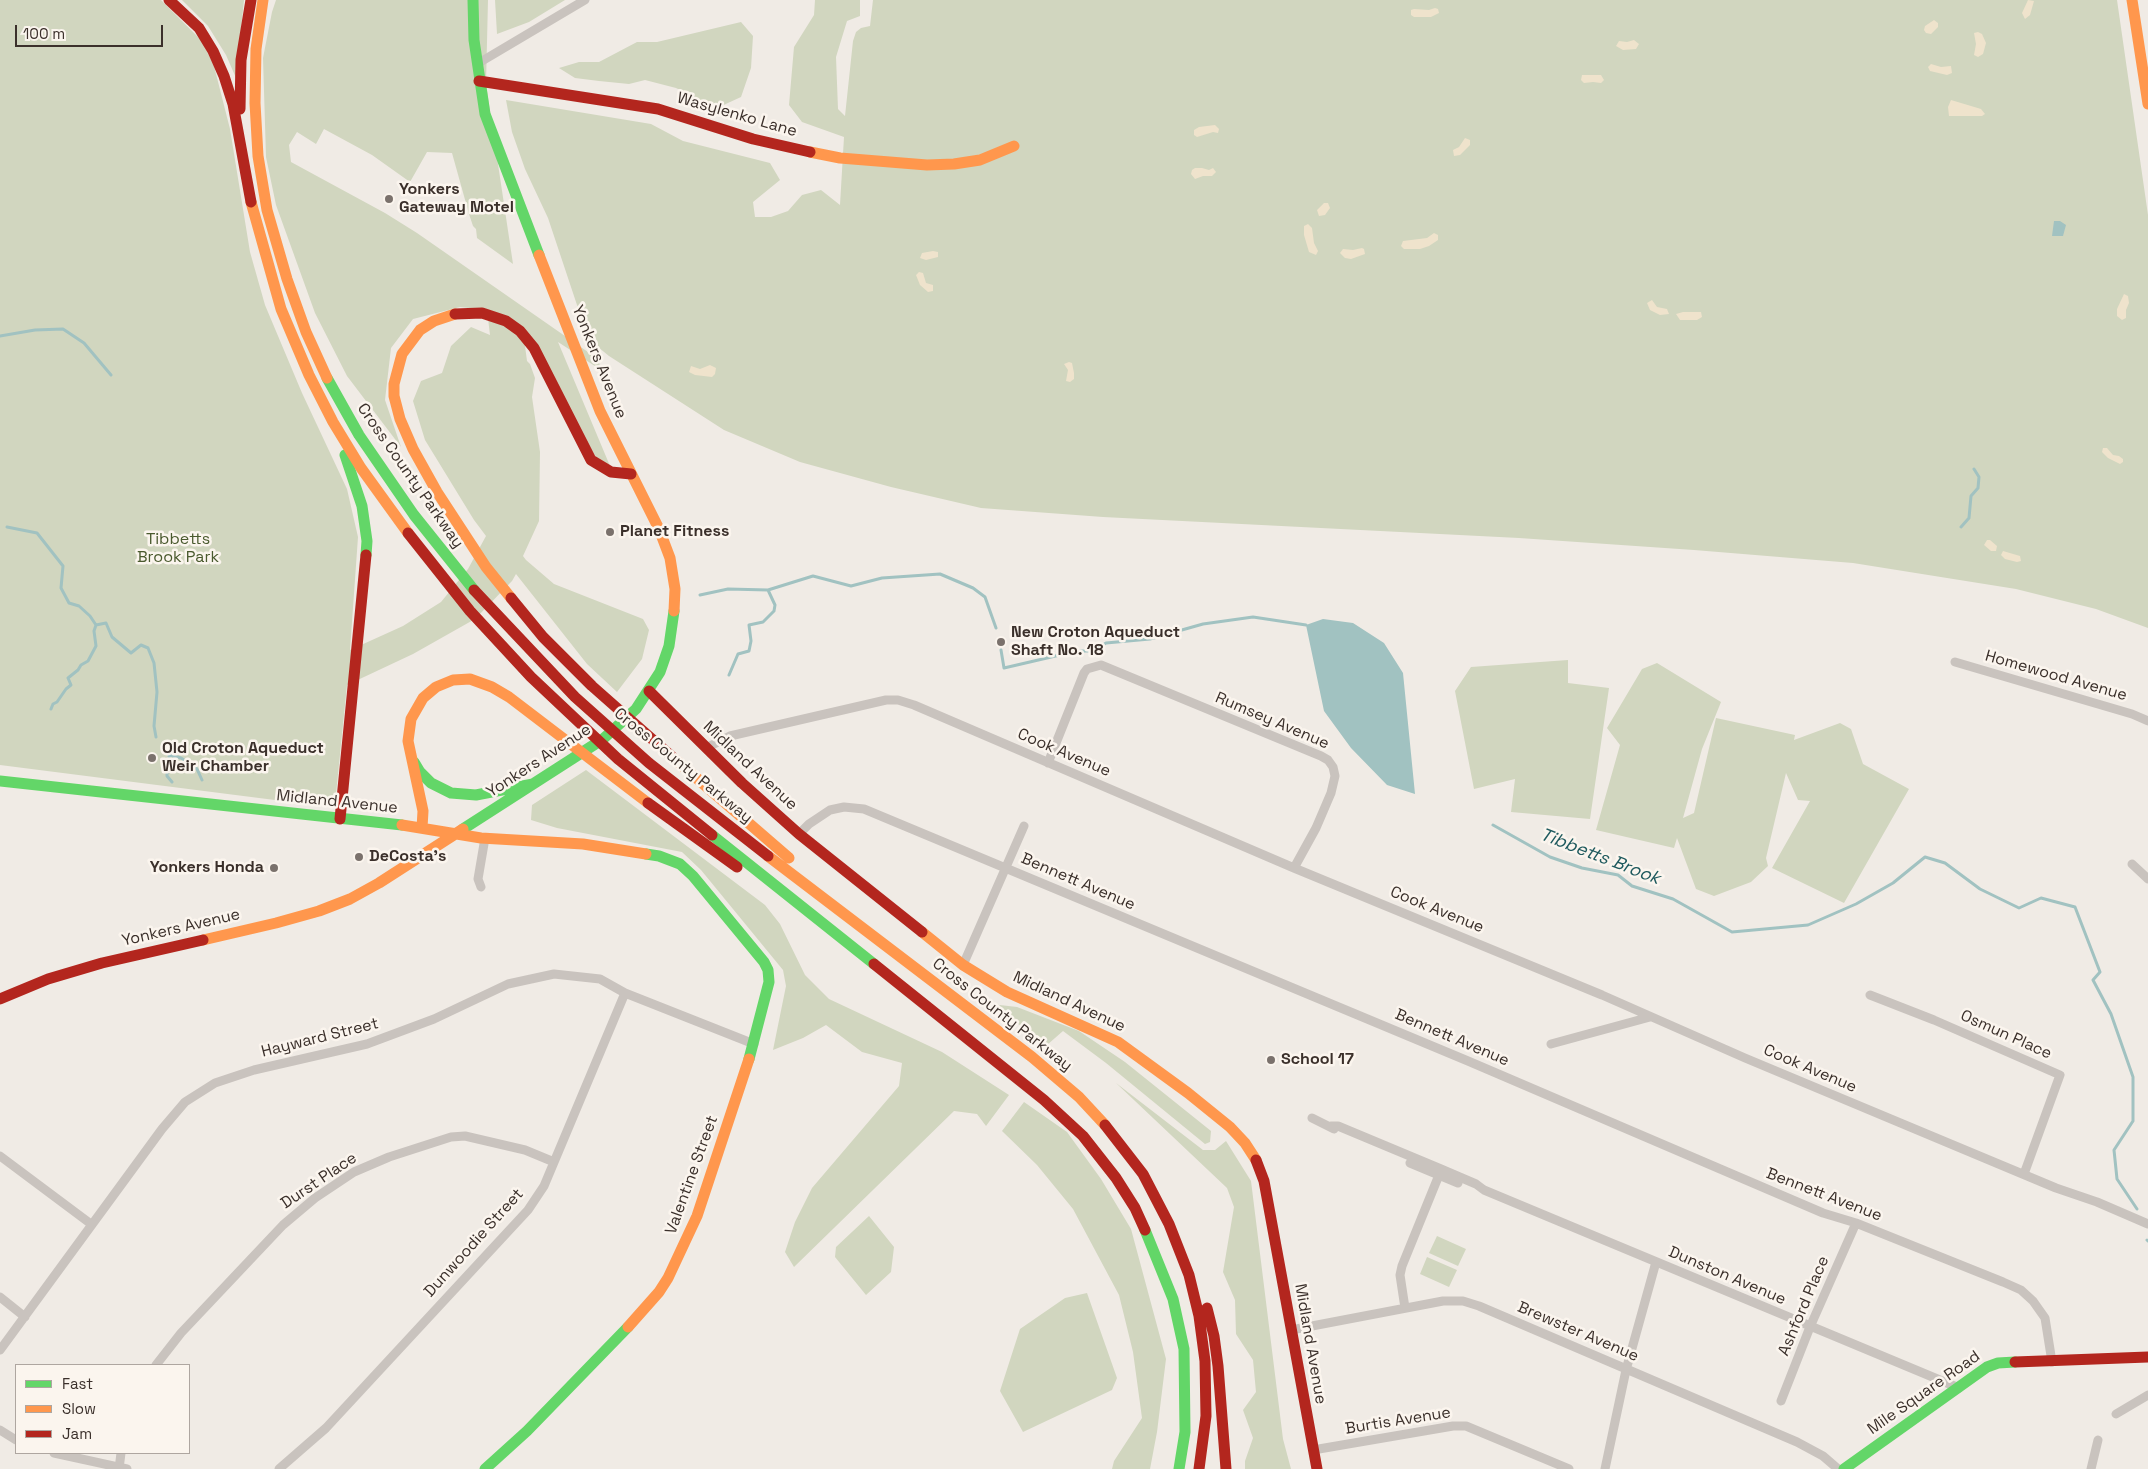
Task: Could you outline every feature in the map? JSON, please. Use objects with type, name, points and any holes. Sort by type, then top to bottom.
[{"type":"main road","points":[[168,0],[199,28],[219,63],[233,104],[243,162]]},
{"type":"main road","points":[[243,162],[240,112],[242,60],[251,0]]},
{"type":"main road","name":"Cross County Parkway","points":[[263,0],[256,49],[255,124],[269,219],[281,262],[314,350],[349,419],[426,530],[475,591],[513,634],[590,710],[700,804],[1032,1057],[1090,1107],[1117,1139],[1142,1174],[1166,1216],[1183,1258],[1198,1316],[1205,1361],[1206,1416],[1200,1469]]},
{"type":"main road","name":"Yonkers Avenue","points":[[0,998],[48,979],[102,963],[276,923],[319,911],[350,898],[456,834],[612,733],[636,709],[649,692],[664,663],[674,623],[675,589],[667,550],[597,402],[498,152],[486,114],[479,81],[473,0]]},
{"type":"main road","points":[[2132,0],[2148,104]]},
{"type":"main road","name":"Wasylenko Lane","points":[[479,81],[658,109],[753,139],[840,158],[927,165],[954,164],[980,160],[1014,146]]},
{"type":"main road","name":"Cross County Parkway","points":[[243,162],[253,215],[275,292],[301,359],[334,422],[382,498],[448,584],[494,638],[618,759],[1051,1106],[1083,1136],[1116,1178],[1139,1216],[1158,1258],[1173,1299],[1180,1327],[1184,1349],[1186,1394],[1185,1432],[1179,1469]]},
{"type":"main road","points":[[631,474],[611,472],[591,460],[534,348],[520,331],[506,321],[482,313],[465,312],[448,315],[420,330],[402,354],[394,384],[396,408],[409,441],[437,492],[474,550],[512,600],[543,637],[607,700],[649,739],[808,874],[860,925]]},
{"type":"main road","points":[[334,422],[362,506],[367,541],[340,819]]},
{"type":"main road","points":[[422,828],[422,811],[409,749],[409,726],[418,705],[436,687],[453,680],[470,679],[492,687],[740,869],[809,912]]},
{"type":"main road","name":"Midland Avenue","points":[[649,692],[755,796],[799,834],[963,964],[1008,992],[1118,1042],[1188,1093],[1230,1127],[1245,1143],[1258,1161],[1264,1181],[1317,1469]]},
{"type":"main road","points":[[409,749],[415,765],[425,778],[437,787],[451,793],[476,795],[533,784]]},
{"type":"main road","name":"Midland Avenue","points":[[0,781],[422,828],[485,838],[583,844],[659,856],[680,864],[738,930],[768,970]]},
{"type":"main road","name":"Valentine Street","points":[[485,1469],[527,1431],[631,1324],[668,1278],[697,1216],[754,1044],[768,991],[768,970]]},
{"type":"main road","points":[[1183,1258],[1200,1289],[1212,1326],[1220,1388],[1226,1469]]},
{"type":"main road","name":"Mile Square Road","points":[[1844,1469],[1987,1367],[1998,1363],[2148,1357]]},
{"type":"street","points":[[477,64],[586,0]]},
{"type":"street","name":"Homewood Avenue","points":[[1955,662],[2132,714],[2148,721]]},
{"type":"street","name":"Rumsey Avenue","points":[[1048,763],[1087,669],[1101,665],[1328,760],[1333,767],[1335,776],[1331,793],[1294,868]]},
{"type":"street","name":"Cook Avenue","points":[[706,748],[730,736],[886,700],[898,700],[914,704],[1294,868],[1580,986],[2024,1174],[2148,1224]]},
{"type":"street","name":"Bennett Avenue","points":[[799,834],[830,810],[857,807],[1468,1061],[1823,1213],[1856,1223],[2004,1282],[2021,1290],[2033,1301],[2045,1318],[2052,1362]]},
{"type":"street","points":[[963,964],[1024,826]]},
{"type":"street","points":[[482,887],[478,879],[485,838]]},
{"type":"street","points":[[2132,864],[2148,879]]},
{"type":"street","name":"Hayward Street","points":[[0,1350],[162,1129],[185,1102],[215,1082],[254,1070],[367,1044],[434,1019],[478,998],[525,979],[554,974],[600,979],[625,993],[754,1044]]},
{"type":"street","name":"Dunwoodie Street","points":[[279,1469],[326,1428],[528,1210],[544,1186],[625,993]]},
{"type":"street","name":"Osmun Place","points":[[1870,995],[1934,1020],[2060,1075],[2024,1174]]},
{"type":"street","points":[[1551,1044],[1650,1017]]},
{"type":"street","name":"Dunston Avenue","points":[[1312,1118],[1331,1126],[1338,1126],[1476,1184],[1484,1190],[1959,1388]]},
{"type":"street","name":"Dunston Avenue","points":[[1331,1126],[1335,1131],[1439,1175],[1473,1189],[1484,1190]]},
{"type":"street","name":"Durst Place","points":[[157,1364],[187,1326],[276,1231],[315,1198],[354,1172],[389,1157],[451,1137],[465,1136],[525,1150],[554,1162]]},
{"type":"street","points":[[0,1156],[91,1224]]},
{"type":"street","points":[[1405,1308],[1400,1276],[1402,1266],[1439,1175]]},
{"type":"street","name":"Ashford Place","points":[[1780,1401],[1856,1223]]},
{"type":"street","points":[[1605,1469],[1626,1370],[1656,1262]]},
{"type":"street","points":[[0,1297],[25,1317]]},
{"type":"street","name":"Brewster Avenue","points":[[1291,1330],[1443,1301],[1463,1301],[1695,1397],[1797,1442],[1823,1456],[1838,1469]]},
{"type":"street","points":[[2116,1414],[2148,1395]]},
{"type":"street","name":"Burtis Avenue","points":[[1313,1450],[1453,1426],[1466,1426],[1569,1469]]},
{"type":"street","points":[[0,1430],[15,1439]]},
{"type":"street","points":[[2091,1469],[2098,1440]]},
{"type":"street","points":[[58,1454],[122,1469],[121,1454]]},
{"type":"green space","name":"Tibbetts Brook Park","points":[[0,0],[161,0],[202,41],[214,66],[230,129],[250,252],[265,305],[302,393],[347,489],[358,537],[350,650],[403,626],[441,602],[468,569],[486,536],[474,520],[425,440],[413,401],[421,381],[442,373],[451,346],[471,327],[490,335],[487,310],[460,307],[413,319],[391,348],[385,400],[401,447],[347,376],[315,313],[276,205],[266,157],[263,58],[272,12],[276,0],[488,0],[486,84],[513,264],[477,238],[476,229],[469,214],[452,153],[427,152],[410,182],[372,155],[324,129],[316,144],[297,132],[289,145],[291,162],[385,213],[417,233],[598,359],[601,370],[558,342],[610,466],[598,461],[523,331],[527,361],[535,378],[532,397],[540,452],[539,521],[523,556],[554,584],[643,619],[649,630],[642,659],[617,692],[587,664],[516,574],[512,581],[475,619],[413,654],[347,685],[336,794],[314,805],[0,765]]},
{"type":"green space","points":[[182,0],[244,0],[236,78],[226,55],[208,26]]},
{"type":"green space","points":[[495,0],[565,0],[529,22],[497,34]]},
{"type":"green space","points":[[815,0],[860,0],[860,16],[847,21],[836,57],[838,109],[845,116],[853,41],[856,32],[861,28],[870,26],[873,0],[2117,0],[2148,215],[2148,628],[2096,609],[2016,589],[1853,563],[1519,538],[1103,517],[981,508],[891,487],[800,462],[724,430],[609,356],[593,343],[577,305],[548,218],[525,169],[512,132],[506,100],[651,124],[683,141],[770,163],[780,180],[753,202],[755,217],[771,217],[788,211],[802,195],[821,190],[840,205],[844,137],[802,122],[789,105],[794,47],[814,15]]},
{"type":"green space","points":[[741,22],[753,36],[751,68],[741,97],[717,108],[676,88],[645,80],[629,84],[575,78],[559,68],[579,62],[599,62],[637,42],[657,42]]},
{"type":"green space","points":[[1568,660],[1568,683],[1609,688],[1590,819],[1511,812],[1515,779],[1474,789],[1455,691],[1471,667]]},
{"type":"green space","points":[[1657,663],[1721,702],[1702,749],[1683,818],[1694,813],[1716,718],[1795,735],[1794,740],[1840,723],[1851,729],[1863,764],[1909,789],[1844,903],[1772,868],[1810,801],[1798,800],[1786,773],[1766,858],[1768,866],[1751,882],[1714,896],[1696,889],[1677,838],[1674,848],[1596,830],[1620,745],[1607,728],[1642,669]]},
{"type":"green space","points":[[586,770],[765,905],[780,924],[805,975],[829,999],[942,1052],[1009,1095],[986,1126],[977,1114],[954,1111],[794,1267],[785,1252],[795,1222],[812,1188],[899,1086],[902,1063],[862,1052],[826,1025],[803,1038],[773,1050],[786,986],[783,970],[701,870],[682,852],[557,828],[531,820],[532,805]]},
{"type":"green space","points":[[991,1004],[1017,1007],[1079,1031],[1125,1062],[1211,1131],[1210,1142],[1205,1144],[1106,1063],[1063,1031],[1047,1045]]},
{"type":"green space","points":[[1116,1083],[1203,1150],[1215,1150],[1226,1141],[1251,1181],[1283,1439],[1291,1469],[1245,1469],[1245,1461],[1253,1438],[1243,1410],[1256,1392],[1253,1360],[1236,1334],[1235,1300],[1223,1272],[1234,1207],[1227,1188]]},
{"type":"green space","points":[[1024,1102],[1067,1132],[1101,1179],[1131,1229],[1166,1359],[1157,1432],[1150,1469],[1112,1469],[1114,1461],[1142,1418],[1133,1352],[1119,1295],[1073,1209],[1037,1165],[1002,1131]]},
{"type":"green space","points":[[869,1216],[894,1247],[891,1272],[866,1295],[835,1257],[836,1247]]},
{"type":"green space","points":[[1437,1236],[1466,1249],[1458,1266],[1429,1253]]},
{"type":"green space","points":[[1427,1257],[1457,1270],[1449,1287],[1420,1274]]},
{"type":"green space","points":[[1087,1293],[1117,1378],[1112,1390],[1023,1432],[1000,1391],[1020,1329],[1065,1298]]},
{"type":"sand","points":[[2028,0],[2034,1],[2030,15],[2025,19],[2022,13]]},
{"type":"sand","points":[[1414,9],[1429,10],[1438,9],[1439,13],[1431,17],[1414,17],[1411,15],[1411,10]]},
{"type":"sand","points":[[1934,20],[1938,23],[1938,27],[1931,34],[1926,33],[1924,30],[1925,26]]},
{"type":"sand","points":[[1974,33],[1982,34],[1986,43],[1983,54],[1978,57],[1974,55],[1976,44]]},
{"type":"sand","points":[[1634,40],[1639,44],[1636,49],[1623,50],[1616,46],[1619,41],[1627,42]]},
{"type":"sand","points":[[1931,64],[1941,67],[1951,66],[1952,73],[1947,75],[1930,71],[1928,67]]},
{"type":"sand","points":[[1582,75],[1601,75],[1604,80],[1601,83],[1584,83],[1581,80]]},
{"type":"sand","points":[[1951,100],[1981,109],[1985,114],[1982,116],[1949,116],[1948,107]]},
{"type":"sand","points":[[1215,125],[1219,129],[1218,133],[1213,132],[1197,137],[1194,135],[1194,130],[1199,127]]},
{"type":"sand","points":[[1465,138],[1470,140],[1470,145],[1460,155],[1454,156],[1453,150],[1459,147]]},
{"type":"sand","points":[[1195,168],[1209,170],[1213,168],[1216,172],[1212,176],[1203,176],[1195,179],[1191,174]]},
{"type":"sand","points":[[1324,203],[1328,203],[1330,208],[1325,215],[1319,216],[1317,210]]},
{"type":"sand","points":[[1308,224],[1312,228],[1314,243],[1318,251],[1316,255],[1309,252],[1304,235],[1304,226]]},
{"type":"sand","points":[[1434,233],[1438,235],[1438,240],[1429,246],[1420,249],[1404,249],[1401,246],[1403,241],[1427,238]]},
{"type":"sand","points":[[1362,248],[1365,254],[1351,259],[1345,258],[1340,253],[1343,249],[1353,250]]},
{"type":"sand","points":[[938,252],[938,257],[926,260],[920,258],[922,253]]},
{"type":"sand","points":[[919,272],[923,273],[926,283],[933,285],[933,291],[928,292],[920,285],[916,275]]},
{"type":"sand","points":[[2124,294],[2128,296],[2129,303],[2126,310],[2126,318],[2122,320],[2117,316],[2117,309]]},
{"type":"sand","points":[[1652,300],[1657,307],[1667,309],[1669,314],[1660,315],[1650,310],[1647,303]]},
{"type":"sand","points":[[1701,312],[1702,317],[1697,320],[1680,320],[1676,314]]},
{"type":"sand","points":[[1072,363],[1074,373],[1074,379],[1070,382],[1066,381],[1068,370],[1064,364]]},
{"type":"sand","points":[[710,365],[716,368],[715,374],[712,377],[695,375],[689,372],[691,366],[700,369]]},
{"type":"sand","points":[[2103,448],[2107,448],[2113,455],[2119,456],[2123,459],[2123,462],[2120,464],[2108,458],[2102,452]]},
{"type":"sand","points":[[1987,540],[1990,540],[1997,546],[1996,551],[1991,551],[1984,545]]},
{"type":"sand","points":[[2003,551],[2020,556],[2021,561],[2005,559],[2001,555]]},
{"type":"water","points":[[2054,221],[2060,221],[2066,225],[2063,236],[2052,236]]},
{"type":"water","points":[[1323,619],[1353,623],[1384,643],[1403,673],[1415,794],[1387,785],[1351,748],[1324,711],[1306,625]]},
{"type":"waterway","name":"Tibbetts Brook","points":[[0,336],[35,330],[63,329],[84,343],[111,375]]},
{"type":"waterway","points":[[1961,527],[1969,518],[1971,496],[1978,488],[1979,477],[1974,469]]},
{"type":"waterway","points":[[7,527],[37,533],[63,566],[61,588],[69,603],[79,606],[90,616],[96,625],[106,623],[112,637],[131,653],[141,645],[148,648],[154,663],[157,692],[154,726],[156,737]]},
{"type":"waterway","name":"Tibbetts Brook","points":[[700,595],[728,589],[768,590],[813,576],[851,586],[882,578],[940,574],[973,588],[985,597],[996,628]]},
{"type":"waterway","points":[[729,675],[738,654],[749,651],[751,641],[749,625],[763,622],[774,611],[775,605],[768,590]]},
{"type":"waterway","name":"Tibbetts Brook","points":[[1001,650],[1004,668],[1077,651],[1093,651],[1106,643],[1150,639],[1203,624],[1253,617],[1306,625]]},
{"type":"waterway","points":[[51,709],[53,704],[57,702],[71,685],[68,678],[88,661],[96,646],[94,631],[96,625]]},
{"type":"waterway","points":[[172,782],[167,776],[167,773],[170,771],[169,755],[181,758],[197,769],[202,780]]},
{"type":"waterway","name":"Tibbetts Brook","points":[[1493,825],[1550,857],[1582,868],[1618,875],[1632,886],[1673,899],[1732,932],[1808,925],[1856,904],[1893,883],[1925,857],[1945,863],[1980,889],[2019,908],[2041,898],[2075,907],[2100,972],[2093,980],[2111,1014],[2133,1077],[2133,1121],[2114,1150],[2117,1179],[2137,1209]]},
{"type":"traffic: fast","points":[[473,0],[474,40],[485,114],[539,255]]},
{"type":"traffic: fast","points":[[327,378],[359,435],[414,515],[474,590]]},
{"type":"traffic: fast","points":[[345,455],[362,506],[367,541],[366,555]]},
{"type":"traffic: fast","points":[[463,829],[603,739],[636,709],[660,672],[669,646],[674,611]]},
{"type":"traffic: fast","points":[[414,762],[420,772],[431,783],[451,793],[476,795],[533,784]]},
{"type":"traffic: fast","points":[[0,781],[402,825]]},
{"type":"traffic: fast","points":[[712,835],[874,964]]},
{"type":"traffic: fast","points":[[646,854],[659,856],[680,864],[693,876],[764,962],[768,970],[769,982],[749,1059]]},
{"type":"traffic: fast","points":[[1145,1230],[1173,1299],[1184,1349],[1185,1432],[1179,1469]]},
{"type":"traffic: fast","points":[[485,1469],[527,1431],[628,1327]]},
{"type":"traffic: fast","points":[[1844,1469],[1987,1367],[1998,1363],[2015,1362]]},
{"type":"traffic: slow","points":[[263,0],[256,49],[255,103],[258,156],[267,210],[287,279],[306,332],[327,378]]},
{"type":"traffic: slow","points":[[2132,0],[2148,104]]},
{"type":"traffic: slow","points":[[810,152],[840,158],[927,165],[954,164],[980,160],[1014,146]]},
{"type":"traffic: slow","points":[[251,202],[281,309],[309,375],[333,422],[361,468],[408,533]]},
{"type":"traffic: slow","points":[[539,255],[600,411],[659,529],[670,558],[675,589],[674,611]]},
{"type":"traffic: slow","points":[[455,314],[434,321],[420,330],[402,354],[394,384],[394,396],[400,419],[413,449],[437,492],[486,567],[511,598]]},
{"type":"traffic: slow","points":[[422,828],[423,811],[408,741],[411,719],[423,698],[436,687],[453,680],[470,679],[492,687],[509,697],[648,803]]},
{"type":"traffic: slow","points":[[678,762],[789,858]]},
{"type":"traffic: slow","points":[[402,825],[481,838],[583,844],[646,854]]},
{"type":"traffic: slow","points":[[203,940],[276,923],[319,911],[350,899],[379,883],[463,829]]},
{"type":"traffic: slow","points":[[768,856],[1032,1057],[1079,1097],[1105,1125]]},
{"type":"traffic: slow","points":[[922,932],[963,965],[1007,992],[1118,1042],[1188,1093],[1230,1127],[1245,1143],[1256,1160]]},
{"type":"traffic: slow","points":[[628,1327],[659,1292],[668,1278],[697,1216],[749,1059]]},
{"type":"traffic: jam","points":[[169,0],[199,28],[213,51],[224,76],[233,104],[251,202]]},
{"type":"traffic: jam","points":[[240,109],[241,60],[251,0]]},
{"type":"traffic: jam","points":[[479,81],[658,109],[753,139],[810,152]]},
{"type":"traffic: jam","points":[[455,314],[482,313],[506,321],[520,331],[534,348],[591,460],[611,472],[631,474]]},
{"type":"traffic: jam","points":[[408,533],[470,611],[531,677],[618,759],[712,835]]},
{"type":"traffic: jam","points":[[340,819],[366,555]]},
{"type":"traffic: jam","points":[[474,590],[575,697],[649,763],[768,856]]},
{"type":"traffic: jam","points":[[511,598],[543,637],[592,686],[678,762]]},
{"type":"traffic: jam","points":[[649,691],[742,783],[799,834],[922,932]]},
{"type":"traffic: jam","points":[[648,803],[737,867]]},
{"type":"traffic: jam","points":[[0,999],[48,979],[102,963],[203,940]]},
{"type":"traffic: jam","points":[[874,964],[1044,1100],[1083,1136],[1116,1178],[1135,1208],[1145,1230]]},
{"type":"traffic: jam","points":[[1105,1125],[1143,1174],[1169,1224],[1189,1275],[1199,1316],[1205,1361],[1206,1416],[1199,1469]]},
{"type":"traffic: jam","points":[[1256,1160],[1264,1181],[1317,1469]]},
{"type":"traffic: jam","points":[[1207,1308],[1214,1336],[1218,1366],[1226,1469]]},
{"type":"traffic: jam","points":[[2015,1362],[2148,1357]]},
{"type":"place","name":"Yonkers Gateway Motel","points":[[389,199]]},
{"type":"place","name":"Planet Fitness","points":[[610,532]]},
{"type":"place","name":"New Croton Aqueduct Shaft No. 18","points":[[1001,642]]},
{"type":"place","name":"Old Croton Aqueduct Weir Chamber","points":[[152,758]]},
{"type":"place","name":"DeCosta's","points":[[359,857]]},
{"type":"place","name":"Yonkers Honda","points":[[274,868]]},
{"type":"place","name":"School 17","points":[[1271,1060]]}]
